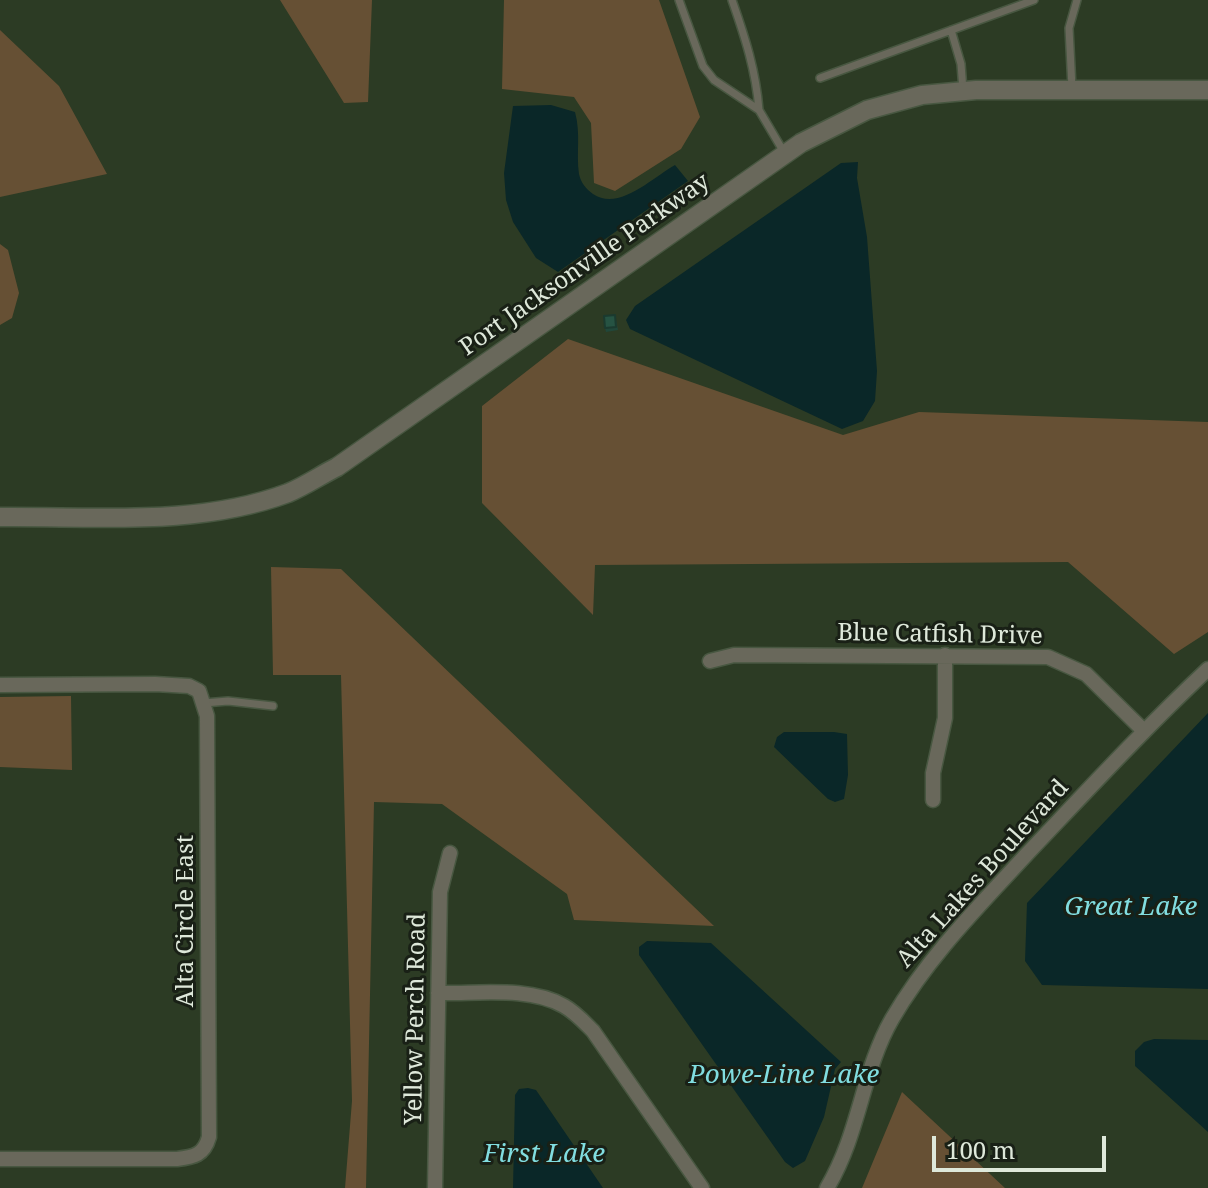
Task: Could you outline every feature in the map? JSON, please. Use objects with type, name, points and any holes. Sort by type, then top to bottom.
[{"type":"street","name":"Port Jacksonville Parkway","points":[[0,517],[177,516],[226,510],[289,492],[337,467],[801,143],[867,110],[922,95],[963,91],[1208,90]]},
{"type":"street","name":"Blue Catfish Drive","points":[[710,661],[734,655],[1031,655],[1062,661],[1086,674],[1143,730]]},
{"type":"street","points":[[933,800],[933,773],[945,718],[945,655]]},
{"type":"street","name":"Alta Lakes Boulevard","points":[[827,1188],[849,1145],[890,1024],[909,991],[967,919],[1143,730],[1208,669]]},
{"type":"street","points":[[0,685],[189,686],[202,697]]},
{"type":"street","name":"Alta Circle East","points":[[0,1159],[177,1159],[196,1156],[209,1137],[207,716],[202,697]]},
{"type":"street","name":"Yellow Perch Road","points":[[435,1188],[440,892],[450,853]]},
{"type":"street","points":[[438,993],[524,995],[563,1005],[593,1031],[702,1188]]},
{"type":"lane","points":[[679,0],[703,66],[714,80],[759,110]]},
{"type":"lane","points":[[732,0],[748,43],[757,81],[759,110],[785,155]]},
{"type":"lane","points":[[820,78],[1034,0]]},
{"type":"lane","points":[[1073,90],[1069,28],[1077,0]]},
{"type":"lane","points":[[951,30],[961,64],[963,91]]},
{"type":"lane","points":[[202,697],[273,706]]},
{"type":"shaded area","points":[[280,0],[372,0],[368,102],[344,103]]},
{"type":"shaded area","points":[[504,0],[659,0],[700,117],[681,149],[615,191],[594,183],[591,123],[574,97],[502,89]]},
{"type":"shaded area","points":[[0,30],[59,86],[107,174],[0,197]]},
{"type":"shaded area","points":[[0,244],[8,250],[19,293],[12,318],[0,325]]},
{"type":"shaded area","points":[[568,339],[843,435],[919,412],[1208,422],[1208,632],[1174,654],[1068,562],[595,565],[593,615],[482,503],[482,406]]},
{"type":"shaded area","points":[[271,567],[341,569],[714,926],[574,920],[567,894],[442,804],[374,802],[366,1188],[345,1188],[352,1101],[341,675],[273,675]]},
{"type":"shaded area","points":[[71,696],[72,770],[0,767],[0,697]]},
{"type":"shaded area","points":[[902,1092],[1005,1188],[862,1188]]},
{"type":"water","points":[[551,105],[575,112],[579,174],[584,186],[593,194],[614,199],[625,196],[675,165],[688,181],[558,272],[536,258],[513,222],[506,200],[504,173],[513,106]]},
{"type":"water","points":[[858,162],[857,178],[867,237],[877,371],[875,401],[863,421],[842,429],[630,329],[626,320],[635,306],[841,163]]},
{"type":"water","name":"Great Lake","points":[[1208,713],[1208,989],[1042,985],[1025,961],[1027,903]]},
{"type":"water","points":[[784,732],[847,734],[848,775],[844,799],[835,802],[828,799],[774,747],[777,737]]},
{"type":"water","name":"Powe-Line Lake","points":[[647,941],[711,943],[841,1062],[835,1069],[824,1117],[805,1161],[793,1168],[785,1162],[639,955],[639,947]]},
{"type":"water","points":[[1154,1039],[1208,1040],[1208,1132],[1135,1066],[1135,1051],[1144,1042]]},
{"type":"water","name":"First Lake","points":[[519,1089],[536,1090],[603,1188],[513,1188],[515,1095]]},
{"type":"building","points":[[615,315],[616,327],[605,328],[604,316]]}]
